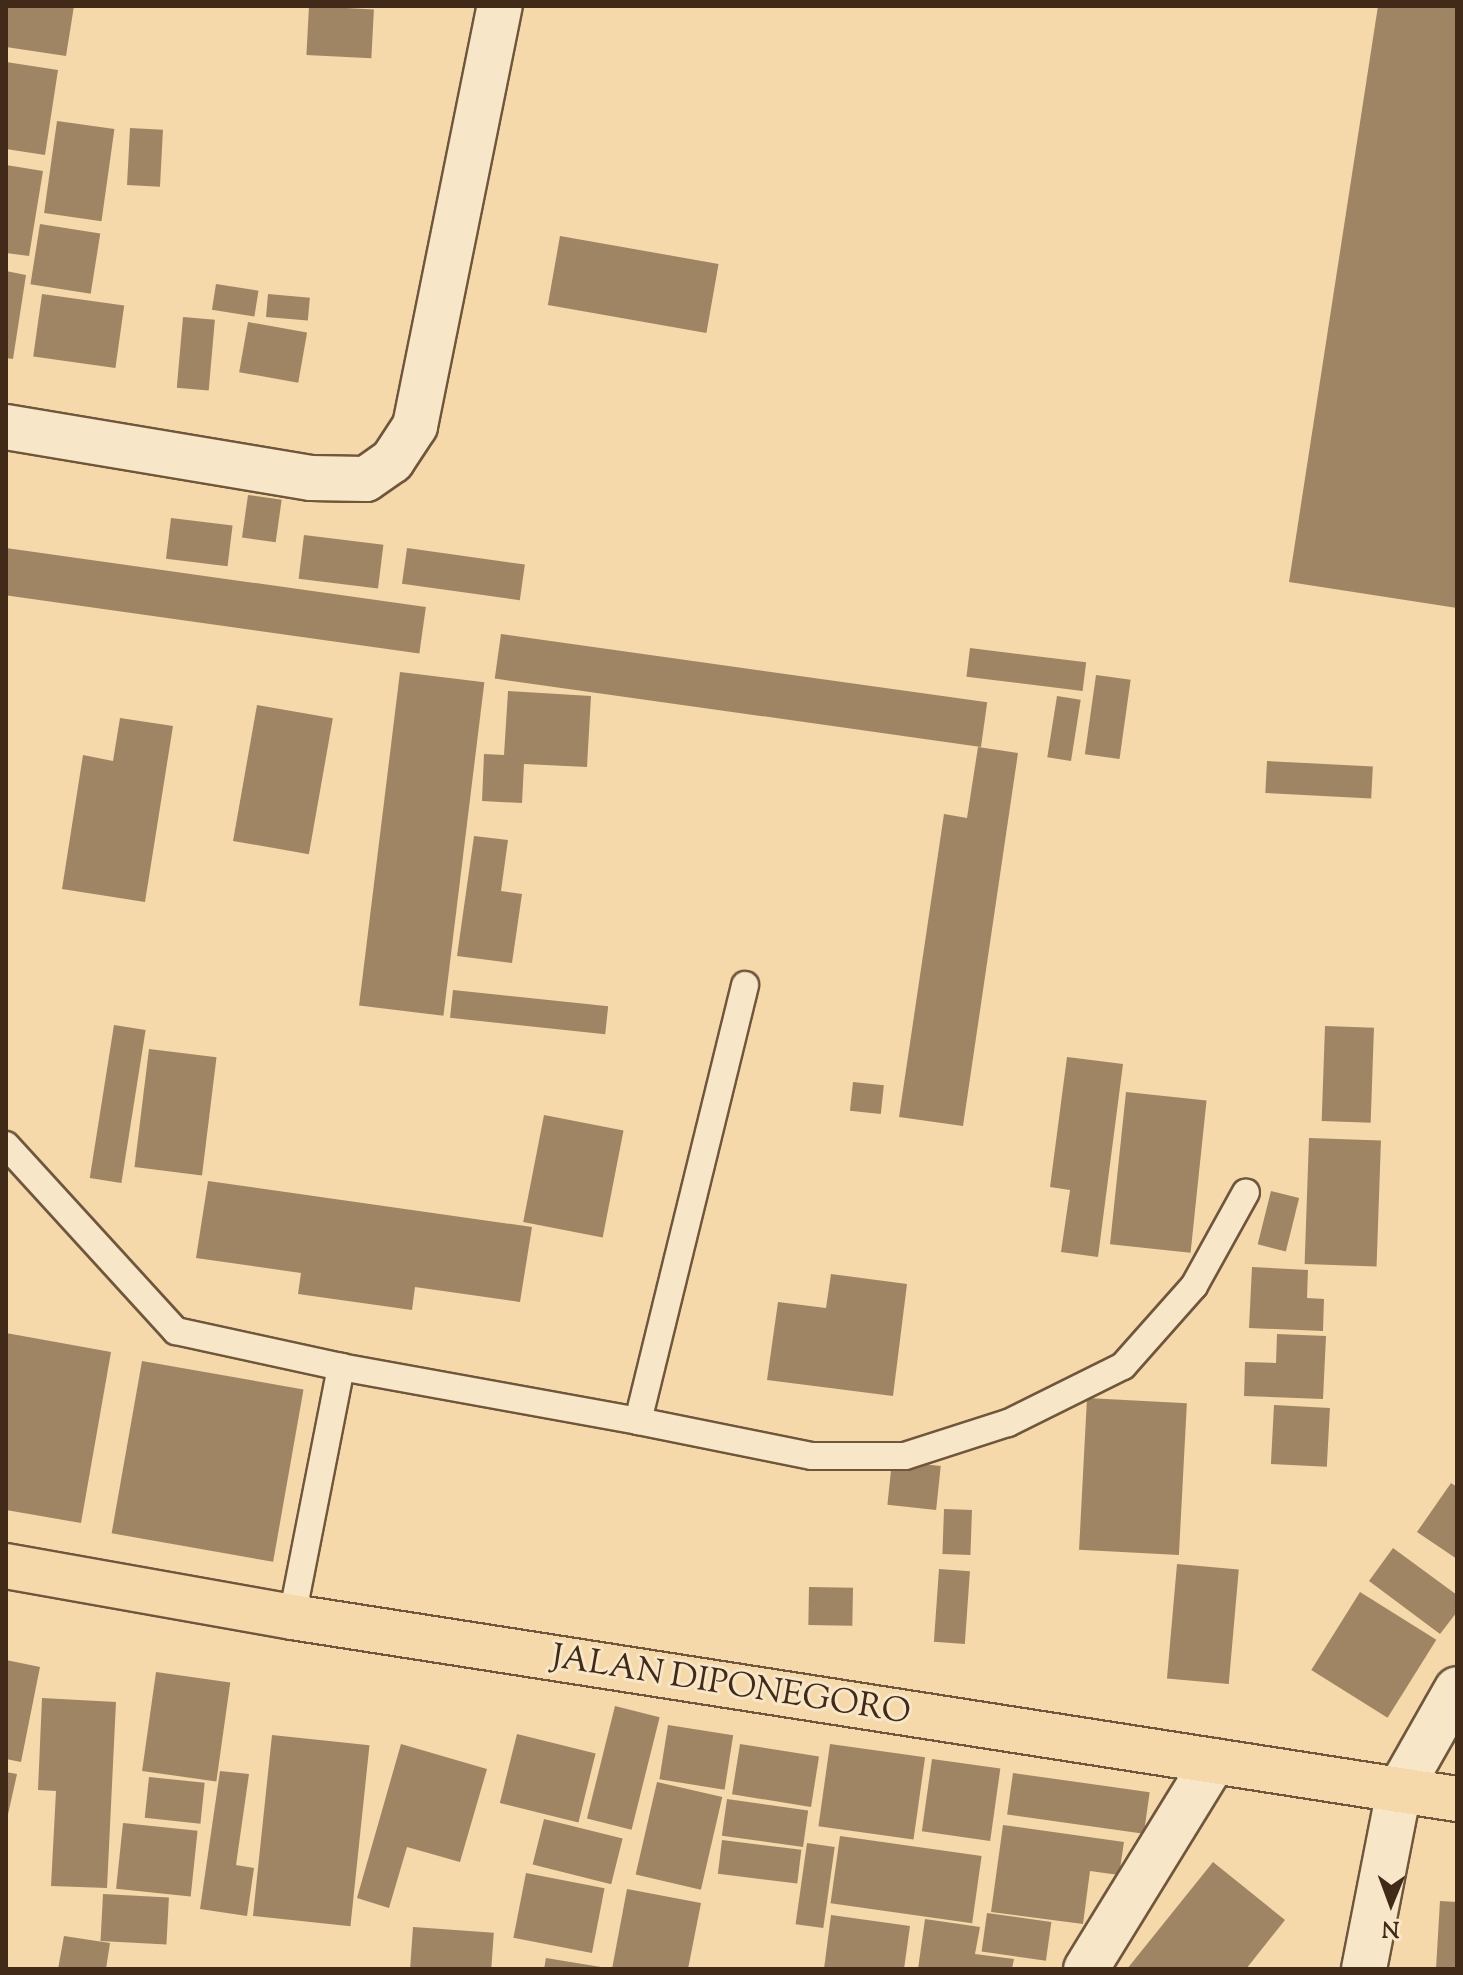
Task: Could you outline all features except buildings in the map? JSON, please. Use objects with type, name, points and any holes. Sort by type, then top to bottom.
[{"type":"main road","name":"JALAN DIPONEGORO","points":[[6,1566],[292,1617],[1457,1799]]},
{"type":"street","points":[[6,427],[311,478],[366,479],[392,461],[415,426],[500,6]]},
{"type":"street","points":[[1364,1969],[1399,1791],[1457,1689]]},
{"type":"street","points":[[1086,1969],[1214,1761]]},
{"type":"lane","points":[[638,1421],[745,985]]},
{"type":"lane","points":[[6,1145],[176,1331],[341,1367],[812,1456],[905,1456],[1008,1423],[1123,1366],[1194,1286],[1246,1192]]},
{"type":"lane","points":[[292,1617],[341,1367]]}]
